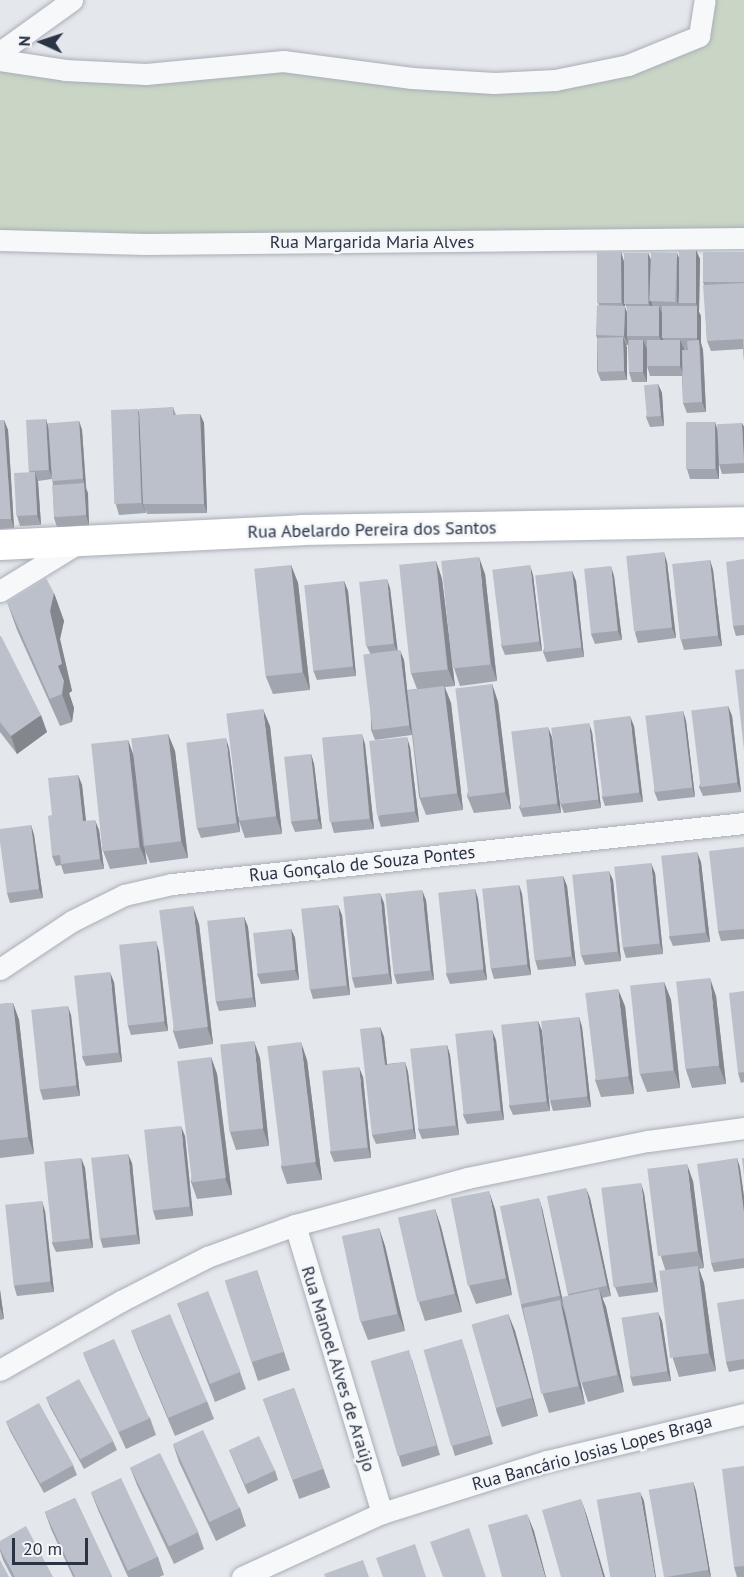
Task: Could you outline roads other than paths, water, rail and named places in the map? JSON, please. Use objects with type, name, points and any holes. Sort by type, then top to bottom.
[{"type":"main road","name":"Rua Abelardo Pereira dos Santos","points":[[0,545],[303,530],[744,522]]},
{"type":"street","points":[[0,52],[72,0]]},
{"type":"street","points":[[0,60],[65,69],[146,74],[283,61],[412,78],[494,83],[555,80],[628,65],[699,36],[705,0]]},
{"type":"street","name":"Rua Margarida Maria Alves","points":[[0,240],[157,244],[744,238]]},
{"type":"street","points":[[0,591],[83,540]]},
{"type":"street","name":"Rua Gonçalo de Souza Pontes","points":[[0,969],[72,921],[124,896],[172,884],[744,823]]},
{"type":"street","points":[[0,1370],[121,1301],[207,1257],[295,1225],[467,1178],[648,1141],[744,1128]]},
{"type":"street","name":"Rua Manoel Alves de Araújo","points":[[295,1225],[381,1513]]},
{"type":"street","name":"Rua Bancário Josias Lopes Braga","points":[[242,1577],[381,1513],[547,1461],[744,1414]]}]
